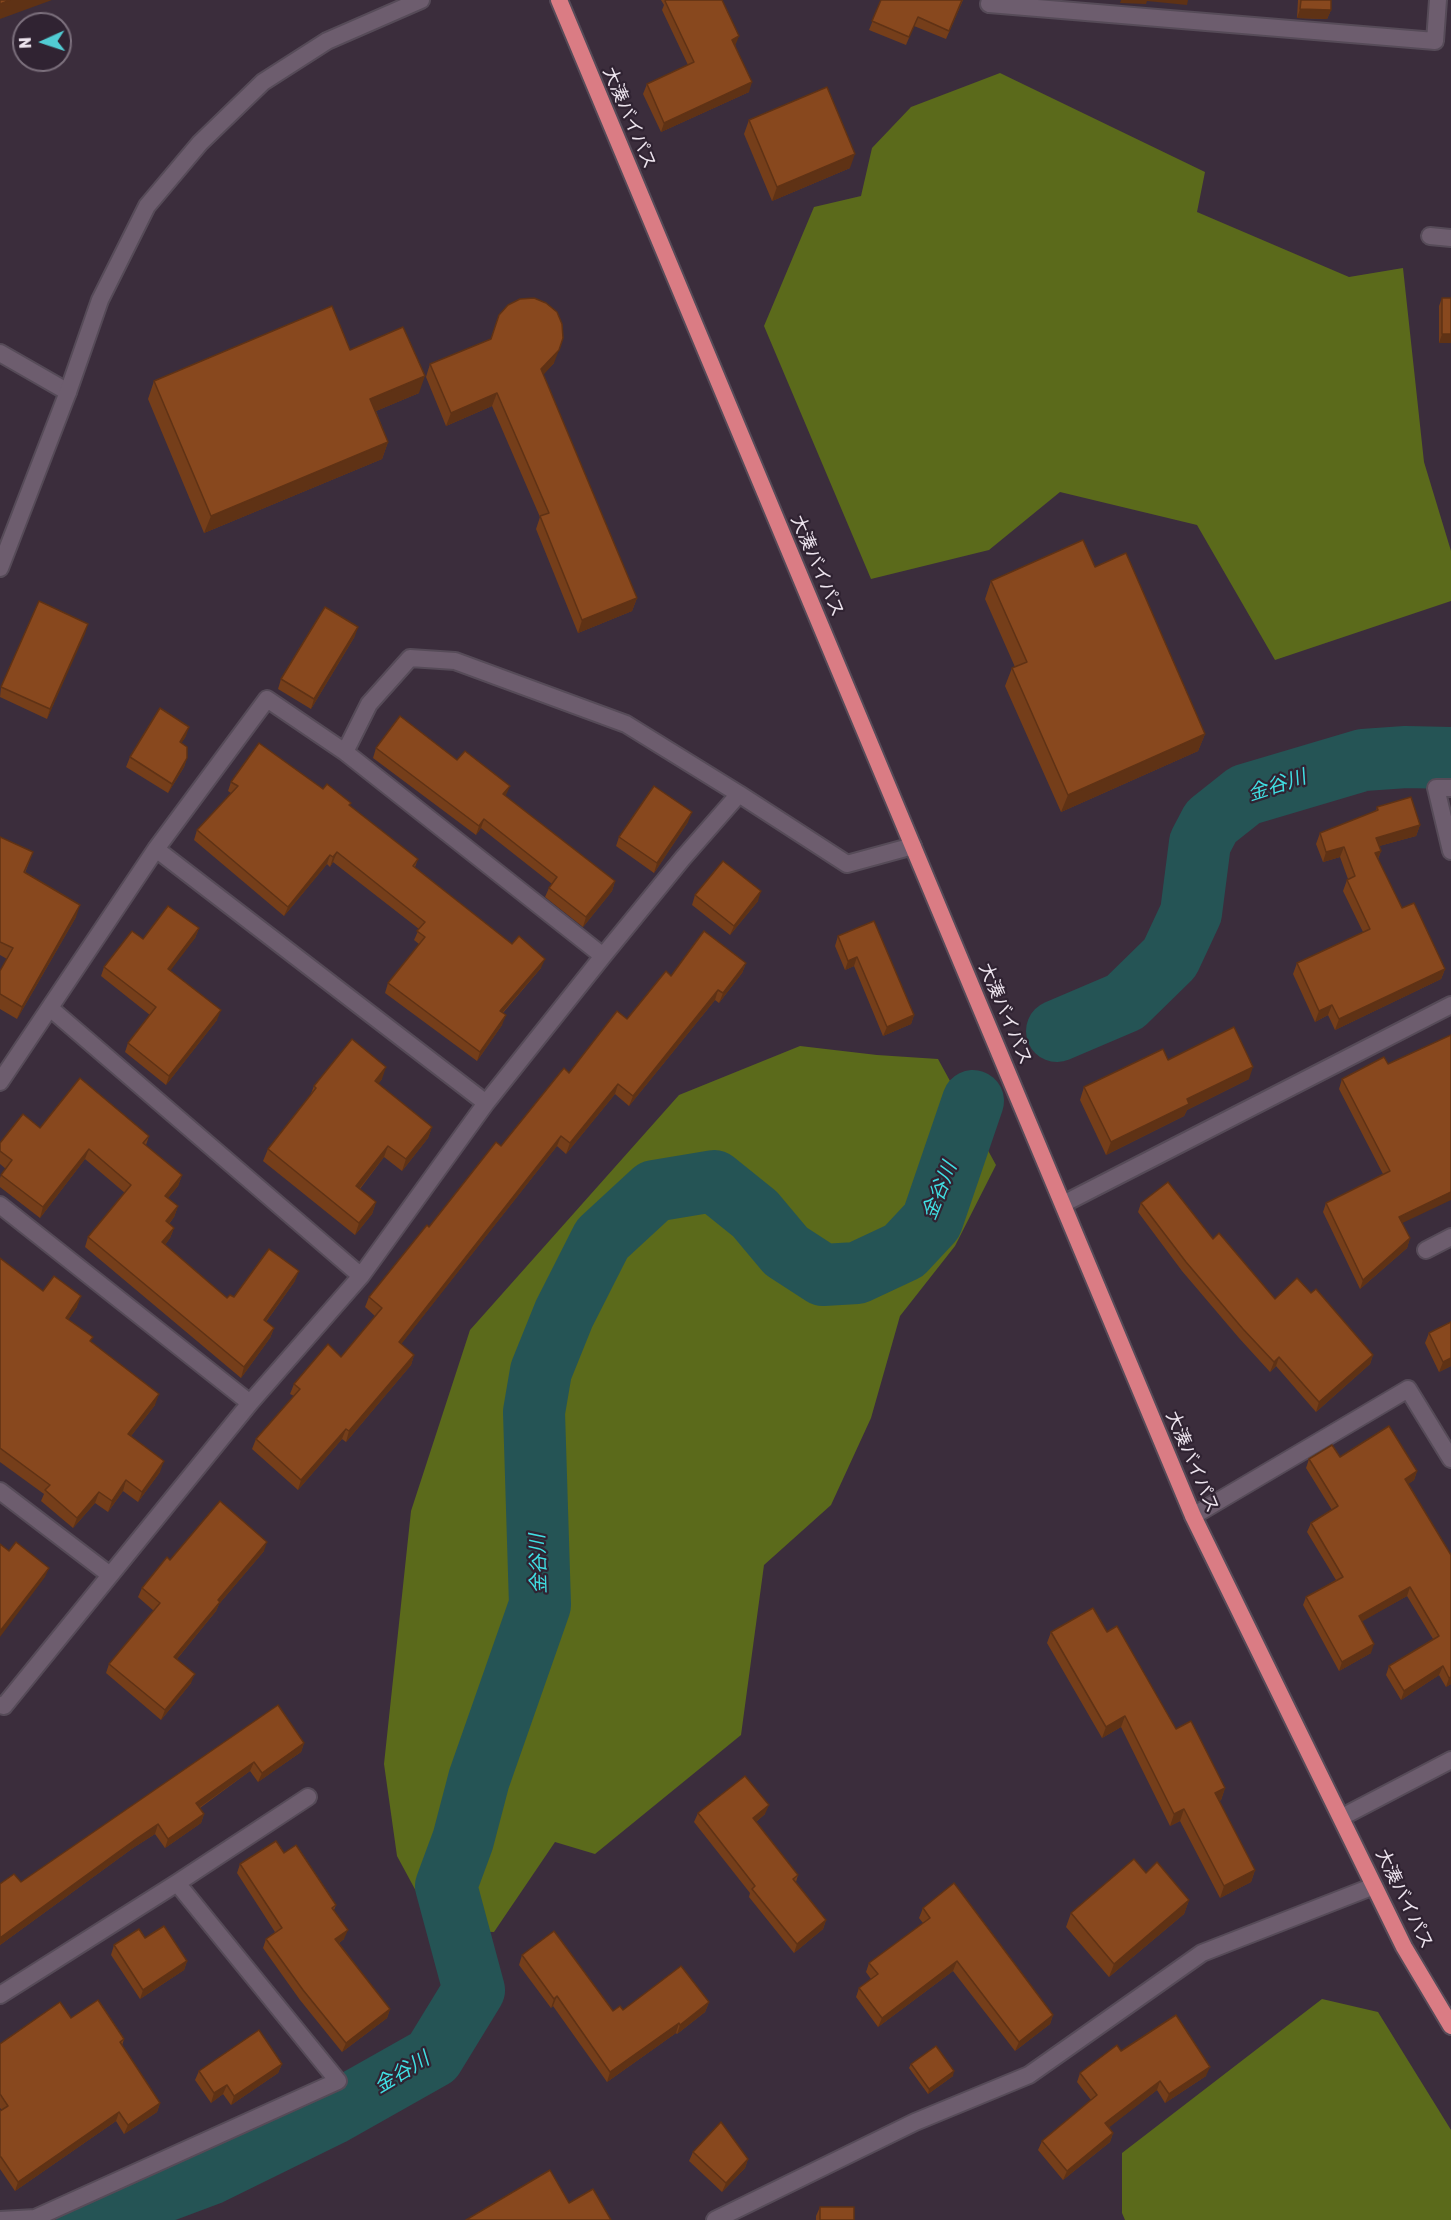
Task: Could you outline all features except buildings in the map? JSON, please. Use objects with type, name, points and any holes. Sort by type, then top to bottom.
[{"type":"highway","name":"大湊バイパス","points":[[558,0],[1193,1516],[1342,1816],[1404,1947],[1451,2026]]},
{"type":"street","points":[[0,568],[68,392],[100,300],[147,206],[200,143],[263,82],[318,47],[421,0]]},
{"type":"street","points":[[990,0],[989,4],[1435,41],[1438,0]]},
{"type":"street","points":[[1430,236],[1451,238]]},
{"type":"street","points":[[0,353],[68,392]]},
{"type":"street","points":[[345,752],[369,704],[410,658],[455,661],[626,724],[848,864],[913,846]]},
{"type":"street","points":[[0,1082],[156,849],[267,699],[345,752],[603,956]]},
{"type":"street","points":[[1451,788],[1436,788],[1451,851]]},
{"type":"street","points":[[0,1705],[4,1706],[250,1403],[361,1276],[486,1103],[683,858],[739,794]]},
{"type":"street","points":[[156,849],[486,1103]]},
{"type":"street","points":[[1063,1204],[1451,1005]]},
{"type":"street","points":[[50,1008],[361,1276]]},
{"type":"street","points":[[0,1205],[250,1403]]},
{"type":"street","points":[[1426,1250],[1451,1236]]},
{"type":"street","points":[[1193,1516],[1408,1389],[1451,1459]]},
{"type":"street","points":[[0,1491],[110,1575]]},
{"type":"street","points":[[1342,1816],[1451,1760]]},
{"type":"street","points":[[0,1995],[308,1797]]},
{"type":"street","points":[[0,2220],[35,2218],[338,2082],[177,1883]]},
{"type":"street","points":[[724,2218],[915,2122],[1029,2074],[1202,1953],[1374,1886]]},
{"type":"green space","points":[[1000,73],[1205,172],[1197,212],[1349,277],[1403,268],[1424,462],[1451,551],[1451,601],[1275,660],[1197,525],[1060,492],[989,550],[871,579],[764,326],[814,207],[861,196],[872,148],[911,107]]},
{"type":"green space","points":[[800,1046],[938,1059],[996,1165],[955,1246],[900,1316],[871,1418],[831,1505],[764,1565],[741,1735],[595,1854],[555,1842],[494,1932],[437,1930],[397,1856],[384,1764],[411,1511],[470,1330],[679,1095]]},
{"type":"green space","points":[[1322,1999],[1378,2012],[1451,2130],[1451,2220],[1125,2220],[1122,2213],[1122,2153]]},
{"type":"waterway","name":"金谷川","points":[[1057,1031],[1125,1002],[1170,958],[1191,913],[1200,843],[1211,822],[1245,795],[1363,760],[1406,757],[1451,758]]},
{"type":"waterway","name":"金谷川","points":[[87,2220],[210,2174],[332,2114],[433,2057],[474,1990],[446,1886],[463,1840],[479,1779],[540,1605],[534,1412],[541,1371],[564,1314],[602,1239],[654,1191],[714,1181],[755,1214],[786,1251],[823,1275],[857,1273],[904,1251],[932,1221],[973,1101]]}]
